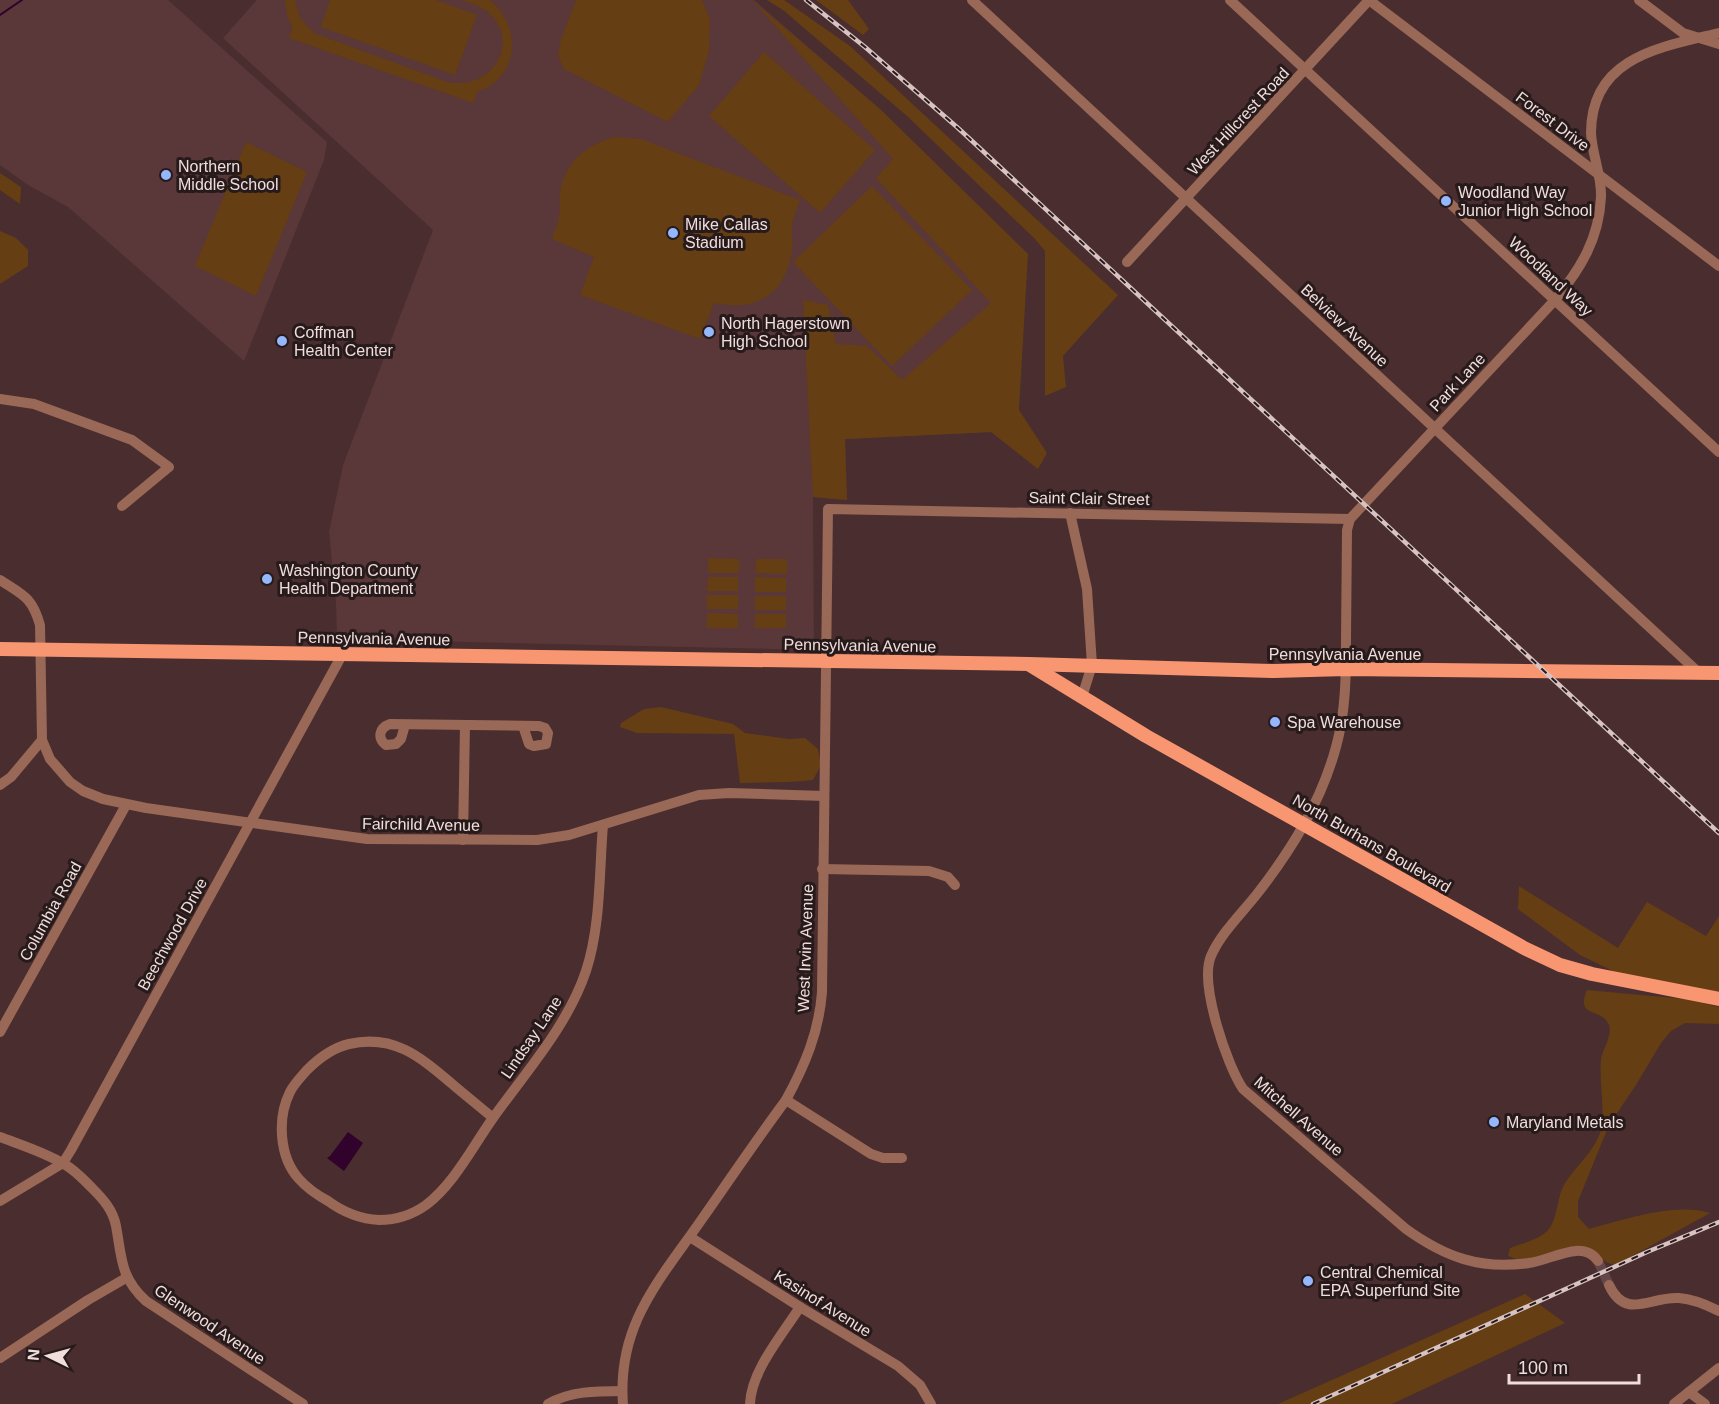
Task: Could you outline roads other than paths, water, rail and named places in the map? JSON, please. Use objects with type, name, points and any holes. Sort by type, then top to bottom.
[{"type":"main road","name":"Pennsylvania Avenue","points":[[0,649],[1092,665],[1274,671],[1346,669],[1719,673]]},
{"type":"main road","name":"North Burhans Boulevard","points":[[1029,664],[1146,736],[1524,948],[1560,964],[1615,979],[1719,999]]},
{"type":"street","name":"Belview Avenue","points":[[972,0],[984,4],[1187,199],[1698,672]]},
{"type":"street","name":"Woodland Way","points":[[1230,0],[1719,452]]},
{"type":"street","name":"West Hillcrest Road","points":[[1127,262],[1369,0]]},
{"type":"street","name":"Forest Drive","points":[[1369,0],[1719,266]]},
{"type":"street","points":[[1639,0],[1683,33],[1719,44]]},
{"type":"street","name":"Park Lane","points":[[1350,519],[1555,300],[1576,274],[1595,233],[1599,215],[1601,194],[1592,148],[1592,117],[1605,87],[1616,72],[1631,60],[1664,46],[1719,33]]},
{"type":"street","points":[[0,399],[34,404],[132,440],[169,467],[122,506]]},
{"type":"street","name":"Saint Clair Street","points":[[828,509],[1350,519]]},
{"type":"street","name":"West Irvin Avenue","points":[[623,1404],[622,1391],[627,1348],[638,1313],[661,1275],[786,1100],[802,1071],[820,1009],[828,509]]},
{"type":"street","points":[[1070,513],[1087,589],[1092,665],[1082,697]]},
{"type":"street","points":[[1306,824],[1336,747],[1343,718],[1346,669],[1347,530],[1350,519]]},
{"type":"street","points":[[0,579],[23,595],[35,607],[40,625],[42,740],[11,777],[0,785]]},
{"type":"street","name":"Beechwood Drive","points":[[63,1163],[342,655]]},
{"type":"street","points":[[405,724],[523,726]]},
{"type":"street","points":[[464,840],[465,725]]},
{"type":"street","name":"Fairchild Avenue","points":[[42,740],[50,759],[70,782],[83,791],[103,799],[367,839],[537,840],[569,835],[699,795],[729,793],[824,796]]},
{"type":"street","name":"Columbia Road","points":[[0,1032],[126,804]]},
{"type":"street","name":"Mitchell Avenue","points":[[1306,824],[1223,937],[1211,955],[1207,970],[1209,996],[1232,1068],[1243,1089],[1406,1229],[1429,1245],[1451,1256],[1497,1265],[1538,1262],[1579,1250],[1594,1255],[1598,1261]]},
{"type":"street","name":"Lindsay Lane","points":[[493,1118],[418,1056],[390,1043],[366,1040],[333,1049],[306,1071],[290,1091],[285,1104],[282,1129],[287,1158],[298,1178],[312,1191],[350,1214],[380,1220],[402,1217],[426,1204],[440,1192],[557,1029],[580,986],[591,952],[603,825]]},
{"type":"street","points":[[822,869],[929,871],[948,877],[956,885]]},
{"type":"street","points":[[786,1100],[871,1154],[883,1158],[902,1158]]},
{"type":"street","name":"Glenwood Avenue","points":[[0,1137],[63,1163],[74,1171],[110,1208],[116,1224],[120,1260],[126,1278],[146,1301],[303,1404]]},
{"type":"street","points":[[0,1201],[63,1163]]},
{"type":"street","name":"Kasinof Avenue","points":[[690,1237],[904,1370],[920,1385],[931,1404]]},
{"type":"street","points":[[0,1358],[126,1278]]},
{"type":"street","points":[[1609,1285],[1616,1298],[1629,1305],[1677,1298],[1717,1306]]},
{"type":"street","points":[[750,1404],[751,1389],[757,1375],[800,1307]]},
{"type":"street","points":[[1674,1404],[1719,1368]]},
{"type":"street","points":[[548,1404],[591,1391],[622,1391]]},
{"type":"street","points":[[1689,1392],[1705,1404]]},
{"type":"waterway","points":[[0,15],[22,0]]},
{"type":"tunnel","points":[[1598,1261],[1609,1285]]},
{"type":"railway","points":[[806,0],[865,47],[958,128],[1719,833]]},
{"type":"railway","points":[[1313,1404],[1647,1252],[1719,1222]]},
{"type":"place","name":"Northern Middle School","points":[[166,175]]},
{"type":"place","name":"Woodland Way Junior High School","points":[[1446,201]]},
{"type":"place","name":"Mike Callas Stadium","points":[[673,233]]},
{"type":"place","name":"North Hagerstown High School","points":[[709,332]]},
{"type":"place","name":"Coffman Health Center","points":[[282,341]]},
{"type":"place","name":"Washington County Health Department","points":[[267,579]]},
{"type":"place","name":"Spa Warehouse","points":[[1275,722]]},
{"type":"place","name":"Maryland Metals","points":[[1494,1122]]},
{"type":"place","name":"Central Chemical EPA Superfund Site","points":[[1308,1281]]}]
